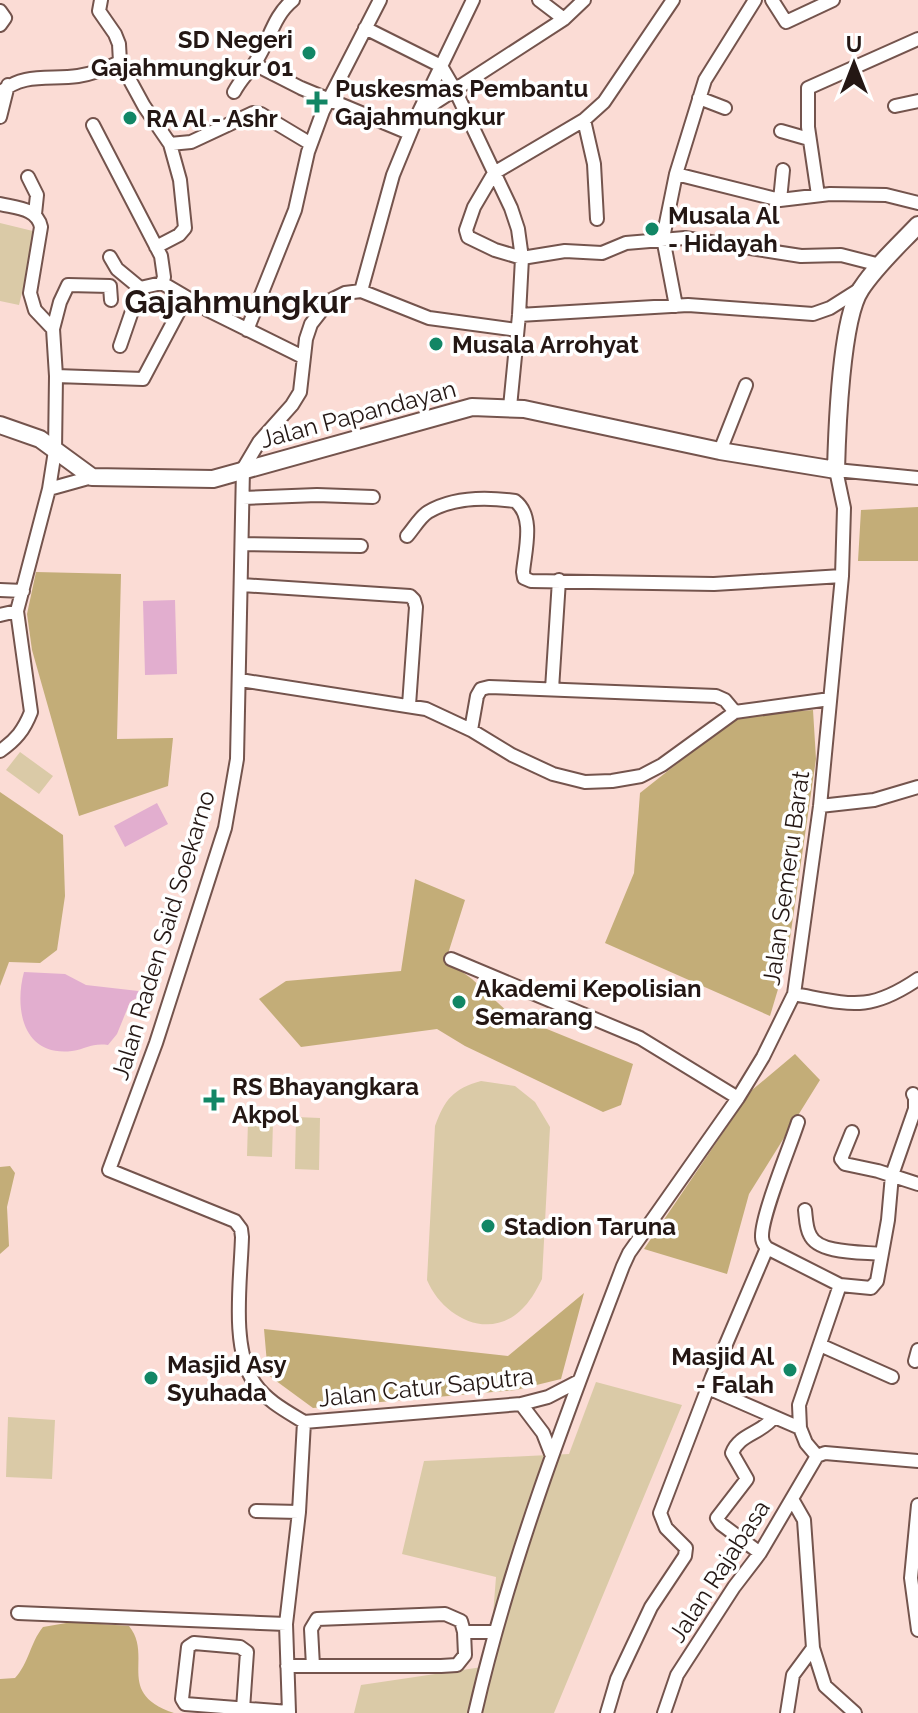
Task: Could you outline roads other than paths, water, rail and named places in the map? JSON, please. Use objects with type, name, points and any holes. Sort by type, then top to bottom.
[{"type":"main road","points":[[836,470],[850,316],[860,289],[918,225]]},
{"type":"main road","name":"Jalan Papandayan","points":[[92,477],[213,479],[472,407],[510,407],[720,451],[836,470]]},
{"type":"main road","points":[[0,425],[32,435],[92,477]]},
{"type":"street","points":[[101,0],[99,11],[115,34],[120,62],[144,106],[170,144],[180,180],[185,228],[179,235],[156,247]]},
{"type":"street","points":[[247,330],[295,210],[311,144],[329,100],[380,0]]},
{"type":"street","points":[[361,291],[393,175],[409,133],[473,0]]},
{"type":"street","points":[[539,0],[564,19]]},
{"type":"street","points":[[416,119],[564,19],[584,0]]},
{"type":"street","points":[[673,0],[604,102],[584,120],[494,173],[474,207],[466,234],[495,250],[522,258],[565,251],[602,253],[626,243],[663,238],[721,241],[801,256],[841,255],[880,265]]},
{"type":"street","points":[[676,306],[663,238],[676,174],[705,80],[755,0]]},
{"type":"street","points":[[772,0],[788,22],[833,0]]},
{"type":"street","points":[[234,92],[254,64],[285,3]]},
{"type":"street","points":[[0,11],[5,18],[0,25]]},
{"type":"street","points":[[365,28],[441,66],[455,90],[518,229],[522,258],[510,407]]},
{"type":"street","points":[[818,195],[809,139],[808,88],[918,39]]},
{"type":"street","points":[[0,117],[4,89],[23,78],[82,76],[120,62]]},
{"type":"street","points":[[254,64],[409,133]]},
{"type":"street","points":[[699,98],[725,108]]},
{"type":"street","points":[[895,106],[918,101]]},
{"type":"street","points":[[170,144],[191,142],[253,113],[261,114],[311,144]]},
{"type":"street","points":[[584,120],[595,177],[597,219]]},
{"type":"street","points":[[93,125],[156,247],[163,266],[162,283]]},
{"type":"street","points":[[781,131],[809,139]]},
{"type":"street","points":[[780,200],[783,170]]},
{"type":"street","points":[[676,174],[780,200],[818,195],[886,195],[918,203]]},
{"type":"street","points":[[28,177],[37,195],[35,214],[41,227],[30,293],[31,304],[53,329]]},
{"type":"street","points":[[0,204],[35,214]]},
{"type":"street","points":[[110,257],[117,269],[140,288]]},
{"type":"street","points":[[140,288],[162,283],[303,357]]},
{"type":"street","points":[[0,751],[15,741],[31,712],[17,611],[49,489],[55,451],[53,329],[68,285],[110,286],[111,300]]},
{"type":"street","points":[[120,346],[140,288]]},
{"type":"street","points":[[519,315],[676,306],[813,314],[830,308],[860,289]]},
{"type":"street","points":[[243,469],[259,442],[300,392],[303,357],[311,324],[329,301],[345,293],[361,291],[429,318],[517,330]]},
{"type":"street","points":[[56,376],[143,379],[186,298]]},
{"type":"street","points":[[720,451],[746,385]]},
{"type":"street","name":"Jalan Raden Said Soekarno","points":[[109,1170],[156,1043],[225,828],[236,769],[243,469]]},
{"type":"street","name":"Jalan Papandayan","points":[[836,470],[918,478]]},
{"type":"street","name":"Jalan Semeru Barat","points":[[475,1713],[494,1632],[552,1456],[629,1253],[738,1098],[763,1057],[794,994],[820,806],[842,576],[844,508],[836,470]]},
{"type":"street","points":[[49,489],[92,477]]},
{"type":"street","points":[[243,498],[317,495],[373,497]]},
{"type":"street","points":[[407,536],[426,513],[449,503],[492,498],[515,501],[521,506],[527,521],[524,578],[531,581],[714,584],[842,576]]},
{"type":"street","points":[[242,544],[361,546]]},
{"type":"street","points":[[552,689],[559,580]]},
{"type":"street","points":[[242,585],[410,596],[416,607],[409,705]]},
{"type":"street","points":[[0,590],[23,591]]},
{"type":"street","points":[[0,615],[17,611]]},
{"type":"street","points":[[240,680],[426,709],[553,774],[585,782],[641,776],[662,765],[735,712],[830,699]]},
{"type":"street","points":[[471,730],[477,696],[481,689],[489,687],[716,696],[725,700],[735,712]]},
{"type":"street","points":[[820,806],[874,800],[918,787]]},
{"type":"street","points":[[451,959],[640,1038],[738,1098]]},
{"type":"street","points":[[794,994],[851,1005],[872,1003],[897,993],[918,979]]},
{"type":"street","points":[[798,1122],[766,1216],[762,1239],[767,1248],[840,1285],[871,1288],[877,1281],[892,1175],[915,1109],[913,1094]]},
{"type":"street","points":[[852,1132],[842,1162],[918,1184]]},
{"type":"street","name":"Jalan Catur Saputra","points":[[109,1170],[228,1216],[241,1229],[239,1326],[249,1375],[283,1411],[304,1422],[521,1404],[548,1397],[579,1381]]},
{"type":"street","points":[[805,1210],[809,1233],[818,1244],[832,1249],[881,1254]]},
{"type":"street","points":[[607,1713],[617,1679],[651,1607],[685,1556],[686,1548],[666,1528],[660,1513],[731,1330],[767,1248]]},
{"type":"street","points":[[840,1285],[799,1405],[800,1428],[806,1443],[817,1456],[825,1453],[918,1461]]},
{"type":"street","points":[[820,1345],[892,1377]]},
{"type":"street","points":[[708,1388],[800,1428]]},
{"type":"street","points":[[521,1404],[543,1433],[552,1456]]},
{"type":"street","points":[[760,1553],[717,1518],[747,1479],[732,1453],[734,1447],[739,1441],[765,1428],[774,1417]]},
{"type":"street","points":[[243,1709],[247,1652],[240,1647],[191,1644],[188,1652],[183,1702],[243,1709],[290,1712],[286,1624],[299,1512],[304,1422]]},
{"type":"street","name":"Jalan Rajabasa","points":[[664,1713],[683,1665],[760,1553],[817,1456]]},
{"type":"street","points":[[792,1499],[804,1520],[813,1648],[825,1686],[855,1713]]},
{"type":"street","points":[[918,1505],[915,1547],[918,1630]]},
{"type":"street","points":[[256,1511],[299,1512]]},
{"type":"street","points":[[18,1613],[286,1624]]},
{"type":"street","points":[[287,1666],[313,1666],[457,1665],[465,1655],[464,1632],[461,1621],[445,1614],[317,1619],[311,1629],[313,1666]]},
{"type":"street","points":[[464,1632],[494,1632]]},
{"type":"street","points":[[787,1713],[793,1675],[813,1648]]},
{"type":"place","name":"SD Negeri Gajahmungkur 01","points":[[309,53]]},
{"type":"place","name":"Puskesmas Pembantu Gajahmungkur","points":[[317,102]]},
{"type":"place","name":"RA Al - Ashr","points":[[130,118]]},
{"type":"place","name":"Musala Al - Hidayah","points":[[652,229]]},
{"type":"place","name":"Musala Arrohyat","points":[[436,344]]},
{"type":"place","name":"Akademi Kepolisian Semarang","points":[[459,1002]]},
{"type":"place","name":"RS Bhayangkara Akpol","points":[[214,1100]]},
{"type":"place","name":"Stadion Taruna","points":[[488,1226]]},
{"type":"place","name":"Masjid Al - Falah","points":[[790,1370]]},
{"type":"place","name":"Masjid Asy Syuhada","points":[[151,1378]]},
{"type":"district","name":"Gajahmungkur","points":[[238,301]]}]
